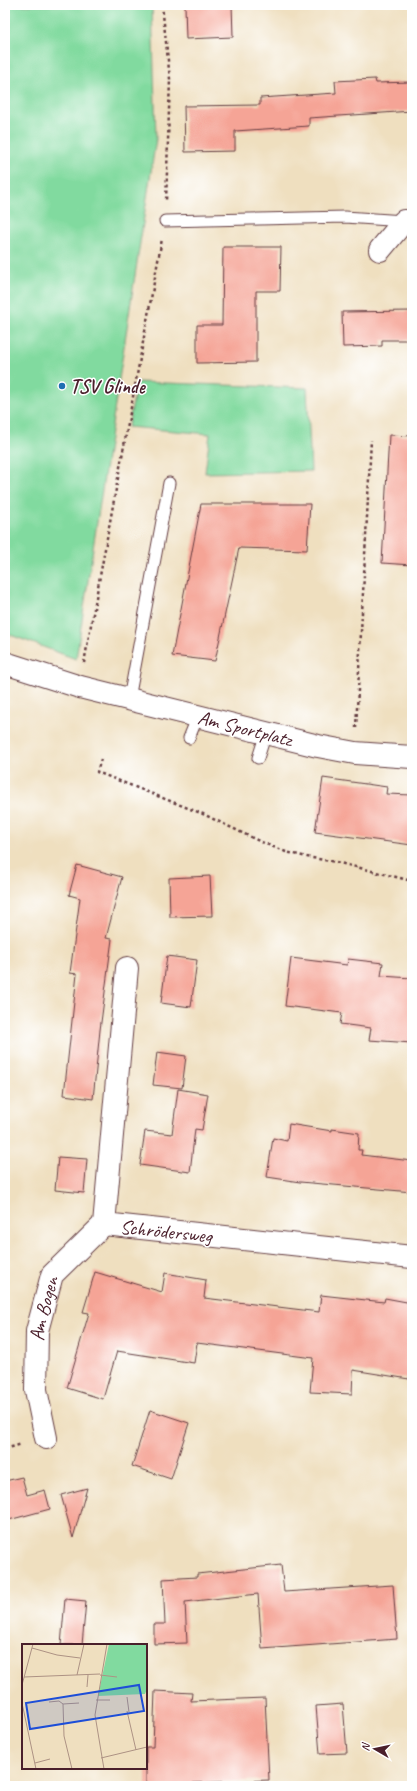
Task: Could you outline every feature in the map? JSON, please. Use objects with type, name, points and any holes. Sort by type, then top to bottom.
[{"type":"street","points":[[380,250],[408,221]]},
{"type":"street","name":"Am Sportplatz","points":[[5,663],[80,687],[318,746],[355,752],[412,757]]},
{"type":"street","name":"Schrödersweg","points":[[127,968],[104,1224],[412,1257]]},
{"type":"street","name":"Am Bogen","points":[[46,1438],[36,1390],[37,1331],[48,1289],[52,1275],[104,1224]]},
{"type":"lane","points":[[165,221],[345,216],[408,221]]},
{"type":"lane","points":[[129,699],[169,483]]},
{"type":"lane","points":[[189,738],[198,716]]},
{"type":"lane","points":[[258,758],[266,733]]},
{"type":"path","points":[[80,687],[165,221],[170,79],[162,5]]},
{"type":"path","points":[[355,752],[371,440]]},
{"type":"path","points":[[101,759],[98,772],[203,814],[266,844],[300,856],[336,862],[412,881]]},
{"type":"green space","name":"TSV Glinde","points":[[5,5],[152,5],[156,139],[76,659],[5,633]]},
{"type":"green space","points":[[137,382],[307,388],[311,471],[205,473],[210,434],[128,427]]},
{"type":"building","points":[[185,5],[232,5],[233,37],[186,39]]},
{"type":"building","points":[[375,79],[376,83],[412,82],[412,111],[309,118],[309,126],[235,131],[235,151],[185,152],[184,106],[260,105],[260,98],[336,93],[335,81]]},
{"type":"building","points":[[223,247],[281,247],[280,291],[256,291],[256,362],[197,363],[197,325],[222,325]]},
{"type":"building","points":[[412,311],[412,340],[382,340],[382,346],[343,347],[342,312]]},
{"type":"building","points":[[389,435],[412,436],[412,565],[382,563]]},
{"type":"building","points":[[201,504],[310,504],[307,550],[239,548],[215,661],[172,656]]},
{"type":"building","points":[[323,778],[387,787],[386,794],[412,795],[412,845],[315,832]]},
{"type":"building","points":[[77,865],[122,877],[106,938],[112,939],[93,1099],[64,1095],[77,974],[70,973],[80,898],[69,895]]},
{"type":"building","points":[[210,876],[212,916],[170,917],[169,878]]},
{"type":"building","points":[[167,956],[197,960],[191,1007],[161,1003]]},
{"type":"building","points":[[291,958],[347,965],[348,959],[383,963],[381,976],[412,978],[412,1043],[369,1040],[371,1028],[340,1024],[342,1013],[285,1006]]},
{"type":"building","points":[[157,1052],[186,1056],[182,1088],[153,1085]]},
{"type":"building","points":[[178,1089],[208,1094],[202,1130],[195,1129],[190,1172],[140,1165],[145,1131],[172,1134]]},
{"type":"building","points":[[289,1124],[332,1131],[332,1129],[359,1133],[358,1150],[362,1150],[361,1155],[412,1161],[412,1192],[300,1182],[267,1177],[273,1138],[287,1141]]},
{"type":"building","points":[[58,1157],[87,1159],[84,1193],[55,1190]]},
{"type":"building","points":[[95,1272],[162,1292],[165,1273],[206,1280],[204,1298],[319,1312],[321,1295],[384,1302],[385,1298],[412,1303],[412,1357],[409,1379],[353,1370],[352,1394],[310,1392],[313,1358],[197,1343],[194,1363],[117,1351],[103,1399],[67,1388],[89,1313],[83,1312]]},
{"type":"building","points":[[150,1410],[189,1423],[171,1479],[132,1466]]},
{"type":"building","points":[[22,1477],[27,1495],[45,1490],[50,1509],[5,1521],[5,1481]]},
{"type":"building","points":[[87,1488],[73,1538],[61,1495]]},
{"type":"building","points":[[281,1565],[284,1592],[393,1585],[397,1639],[262,1649],[258,1594],[185,1602],[187,1643],[154,1644],[154,1624],[165,1624],[163,1579],[197,1577],[197,1574]]},
{"type":"building","points":[[65,1599],[86,1601],[82,1644],[61,1644]]},
{"type":"building","points":[[155,1691],[192,1693],[191,1701],[265,1698],[269,1780],[193,1783],[193,1786],[146,1786],[147,1747],[153,1747]]},
{"type":"building","points":[[343,1704],[347,1753],[320,1754],[316,1706]]},
{"type":"place","name":"TSV Glinde","points":[[62,386]]}]
